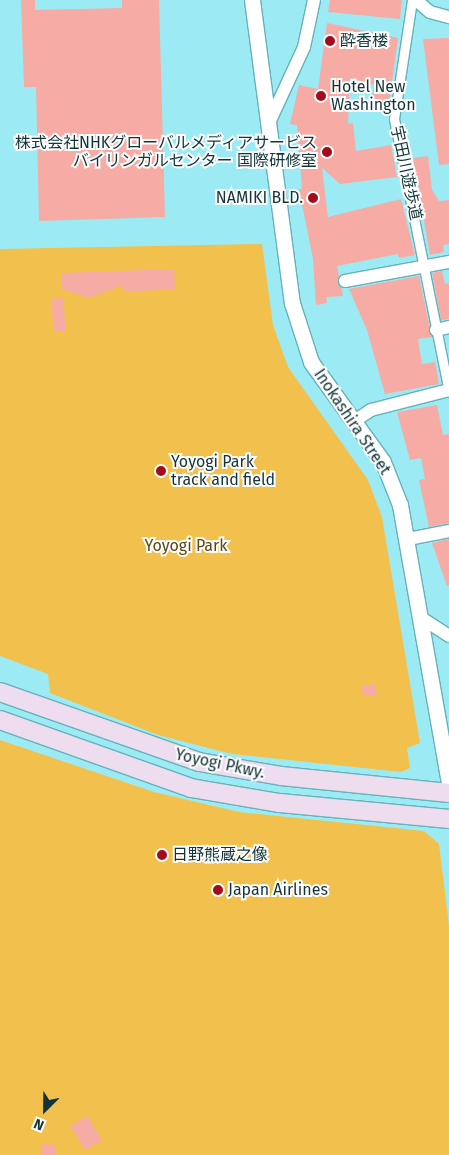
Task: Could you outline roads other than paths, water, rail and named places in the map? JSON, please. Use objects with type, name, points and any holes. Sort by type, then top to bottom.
[{"type":"main road","name":"Yoyogi Pkwy.","points":[[0,692],[152,748],[227,768],[449,793]]},
{"type":"main road","name":"Yoyogi Pkwy.","points":[[0,720],[191,788],[280,803],[449,819]]},
{"type":"street","name":"Inokashira Street","points":[[252,0],[268,125],[300,333],[326,386],[382,462],[408,539],[423,619],[449,783]]},
{"type":"street","points":[[268,125],[304,47],[314,0]]},
{"type":"street","name":"宇田川遊歩道","points":[[412,0],[394,119],[426,266],[436,330],[449,390]]},
{"type":"street","points":[[416,0],[430,12],[449,17]]},
{"type":"street","points":[[345,281],[449,262]]},
{"type":"street","points":[[436,330],[449,327]]},
{"type":"street","points":[[353,422],[371,410],[449,390]]},
{"type":"street","points":[[408,539],[449,530]]},
{"type":"street","points":[[423,619],[449,636]]},
{"type":"place","name":"酔香楼","points":[[330,41]]},
{"type":"place","name":"Hotel New Washington","points":[[321,96]]},
{"type":"place","name":"株式会社NHKグローバルメディアサービス バイリンガルセンター 国際研修室","points":[[327,152]]},
{"type":"place","name":"NAMIKI BLD.","points":[[313,198]]},
{"type":"place","name":"Yoyogi Park track and field","points":[[161,471]]},
{"type":"place","name":"日野熊蔵之像","points":[[162,855]]},
{"type":"place","name":"Japan Airlines","points":[[218,890]]},
{"type":"park label","name":"Yoyogi Park","points":[[186,546]]}]
